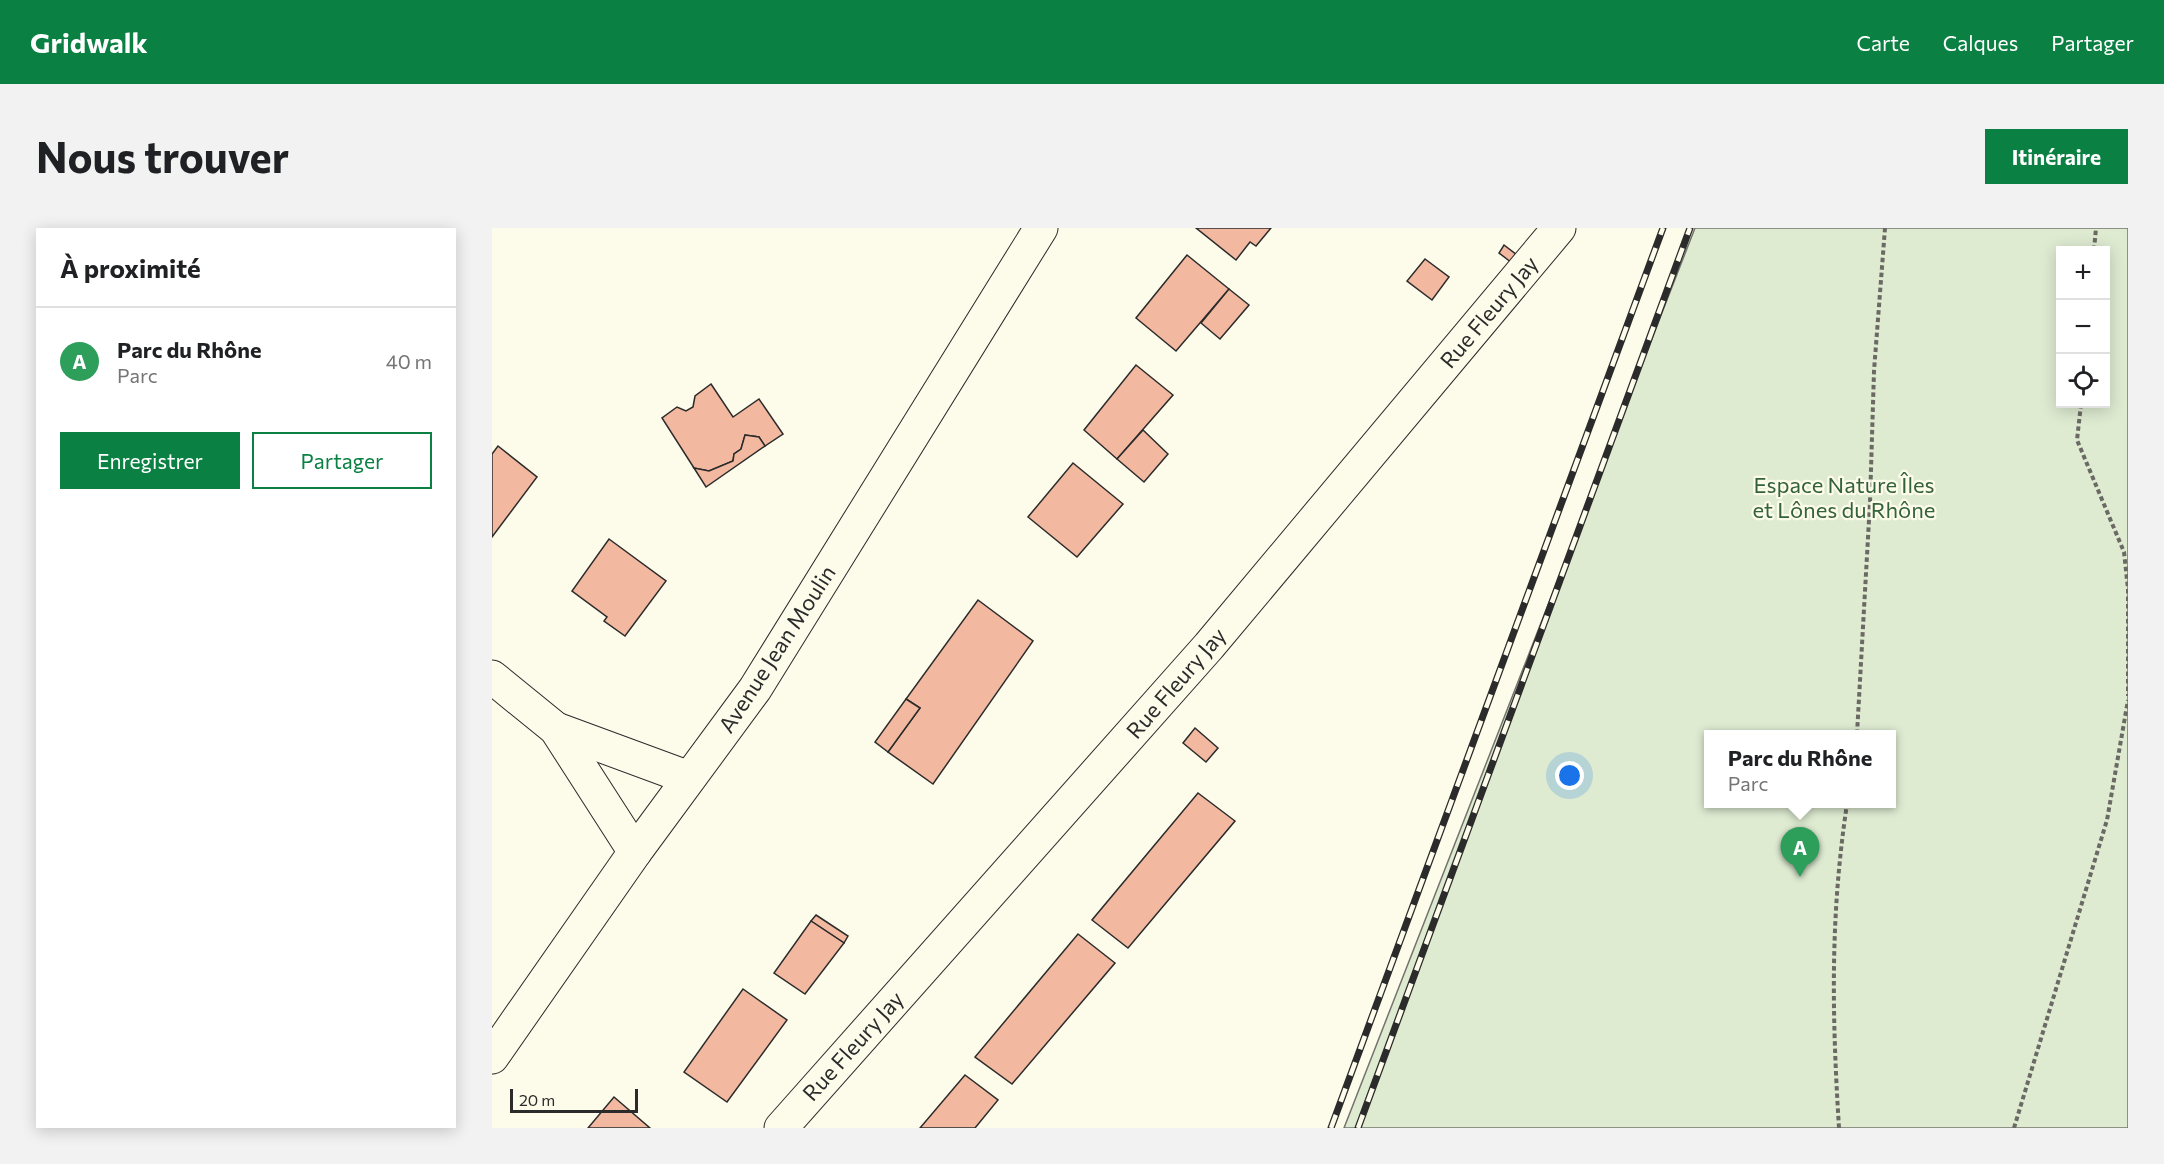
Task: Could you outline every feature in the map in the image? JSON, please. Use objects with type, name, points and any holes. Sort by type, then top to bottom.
[{"type":"street","name":"Avenue Jean Moulin","points":[[492,1057],[635,852],[755,689],[1041,228]]},
{"type":"street","name":"Rue Fleury Jay","points":[[781,1128],[1209,646],[1558,228]]},
{"type":"street","points":[[492,677],[556,729],[635,852]]},
{"type":"street","points":[[556,729],[689,778]]},
{"type":"path","points":[[1857,730],[1870,502],[1874,371],[1885,228]]},
{"type":"path","points":[[2094,246],[2096,228]]},
{"type":"path","points":[[2014,1128],[2107,820],[2128,698],[2127,589],[2124,552],[2078,440],[2081,408]]},
{"type":"path","points":[[1839,1128],[1833,1027],[1833,932],[1847,808]]},
{"type":"green space","name":"Espace Nature Îles et Lônes du Rhône","points":[[1695,228],[2128,228],[2128,1128],[1344,1128]]},
{"type":"building","points":[[1196,228],[1271,228],[1256,246],[1250,242],[1236,260]]},
{"type":"building","points":[[1504,245],[1517,255],[1512,263],[1499,253]]},
{"type":"building","points":[[1187,255],[1229,289],[1176,351],[1136,318]]},
{"type":"building","points":[[1425,259],[1449,277],[1432,300],[1407,281]]},
{"type":"building","points":[[1229,289],[1249,305],[1220,339],[1201,323]]},
{"type":"building","points":[[1136,365],[1173,395],[1117,459],[1084,430]]},
{"type":"building","points":[[711,384],[733,417],[759,399],[783,434],[765,446],[759,437],[745,435],[741,449],[734,454],[733,461],[709,471],[694,468],[662,418],[677,407],[686,411],[693,407],[695,396]]},
{"type":"building","points":[[1143,430],[1168,454],[1144,482],[1117,459]]},
{"type":"building","points":[[745,435],[759,437],[765,446],[706,487],[694,468],[709,471],[733,461],[734,454],[741,449]]},
{"type":"building","points":[[498,446],[537,477],[492,537],[492,454]]},
{"type":"building","points":[[1073,463],[1123,504],[1077,557],[1028,517]]},
{"type":"building","points":[[609,539],[666,581],[625,636],[604,621],[607,617],[572,591]]},
{"type":"building","points":[[978,600],[1033,641],[933,784],[888,752],[920,708],[906,699]]},
{"type":"building","points":[[906,699],[920,708],[888,752],[875,742]]},
{"type":"building","points":[[1195,728],[1218,748],[1206,762],[1183,743]]},
{"type":"building","points":[[1198,793],[1235,821],[1128,948],[1092,920]]},
{"type":"building","points":[[816,915],[848,936],[844,943],[811,921]]},
{"type":"building","points":[[811,921],[844,943],[805,994],[774,973]]},
{"type":"building","points":[[1078,934],[1115,963],[1012,1084],[975,1057]]},
{"type":"building","points":[[743,989],[787,1020],[727,1102],[684,1072]]},
{"type":"building","points":[[965,1075],[998,1100],[975,1128],[920,1128]]},
{"type":"building","points":[[614,1097],[650,1128],[588,1128]]},
{"type":"railway","points":[[1331,1128],[1663,228]]},
{"type":"railway","points":[[1358,1128],[1690,228]]},
{"type":"place","name":"Parc du Rhône","points":[[1800,877]]}]
